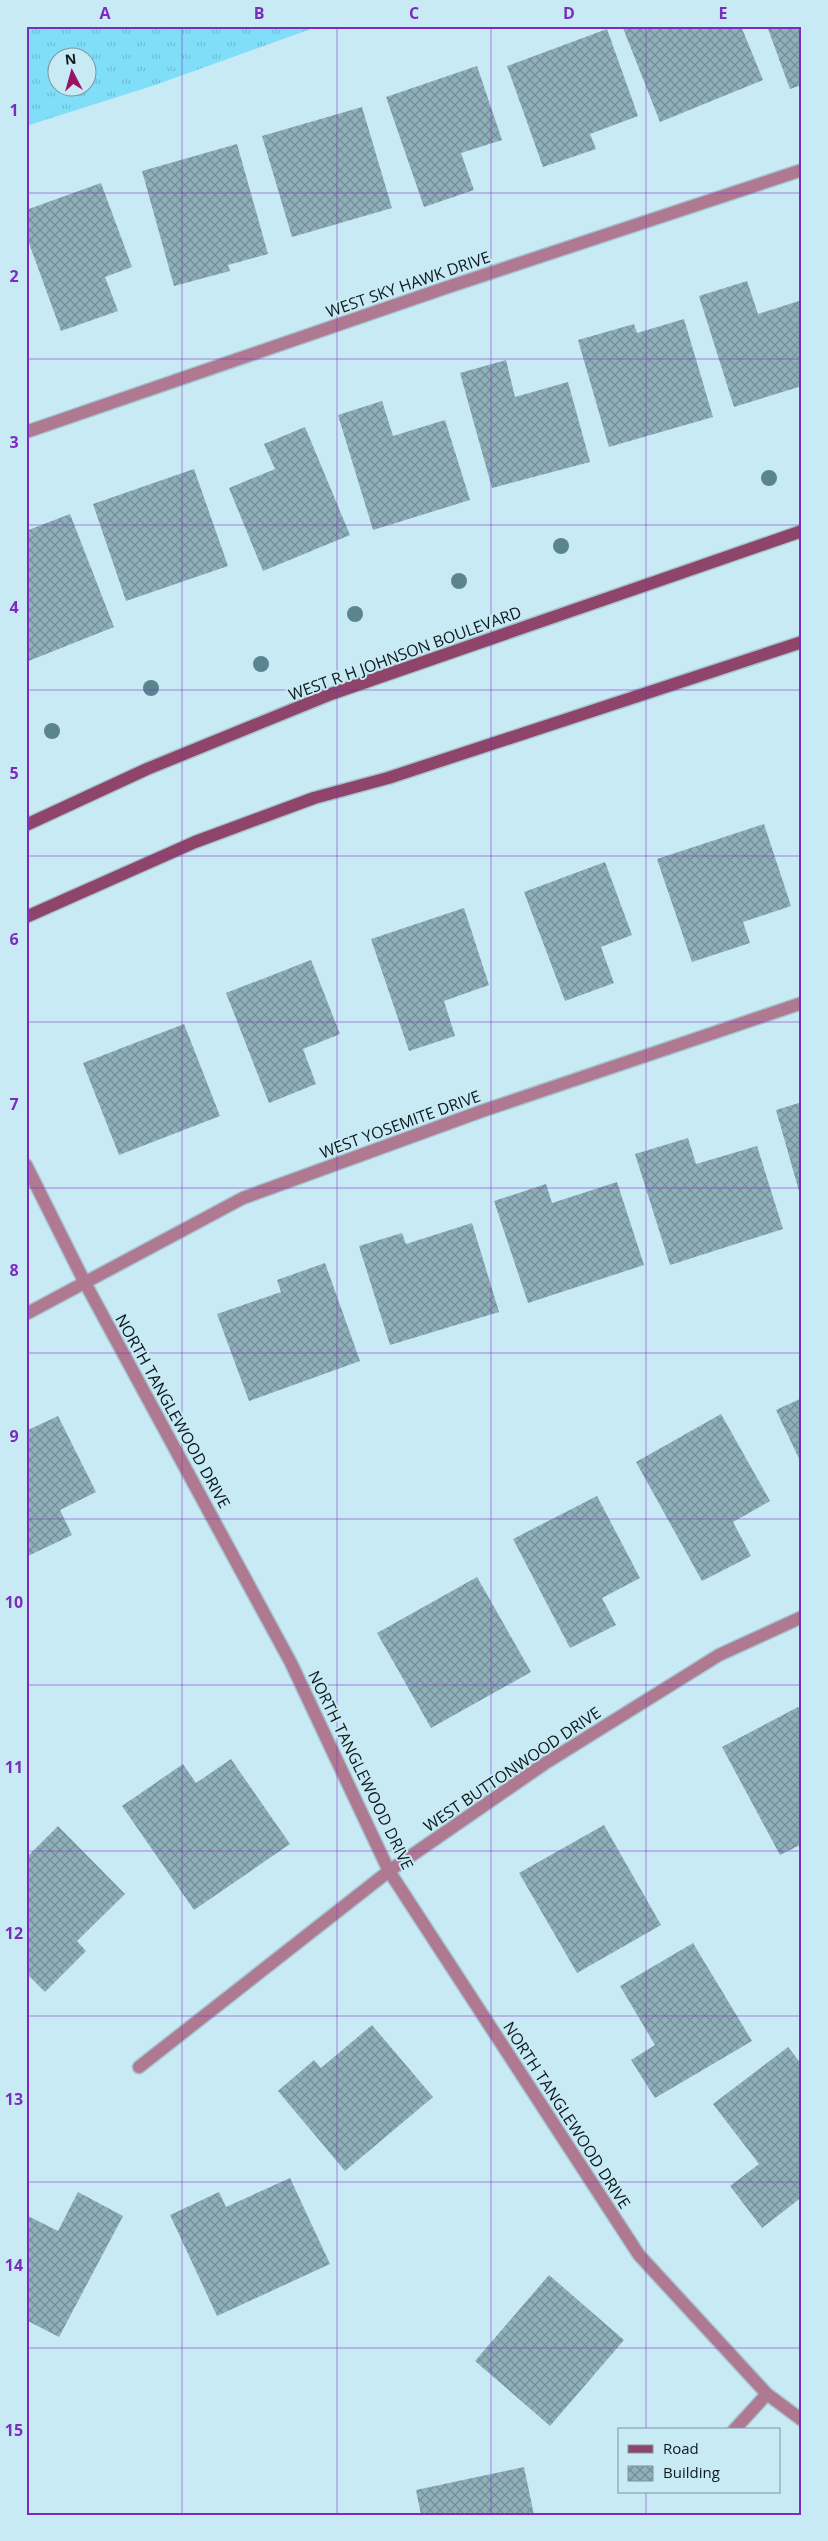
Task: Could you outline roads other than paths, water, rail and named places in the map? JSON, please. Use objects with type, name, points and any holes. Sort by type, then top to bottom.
[{"type":"main road","name":"WEST R H JOHNSON BOULEVARD","points":[[26,825],[147,769],[331,694],[802,531]]},
{"type":"main road","points":[[26,917],[195,842],[314,798],[388,778],[802,642]]},
{"type":"street","name":"WEST SKY HAWK DRIVE","points":[[26,432],[435,292],[802,170]]},
{"type":"street","name":"WEST YOSEMITE DRIVE","points":[[26,1314],[84,1281],[243,1198],[482,1112],[802,1004]]},
{"type":"street","name":"NORTH TANGLEWOOD DRIVE","points":[[26,1165],[84,1281],[292,1663],[389,1871],[639,2255],[768,2394],[802,2420]]},
{"type":"street","name":"WEST BUTTONWOOD DRIVE","points":[[139,2067],[389,1871],[544,1764],[711,1660],[802,1617]]},
{"type":"street","points":[[736,2428],[768,2394]]}]
